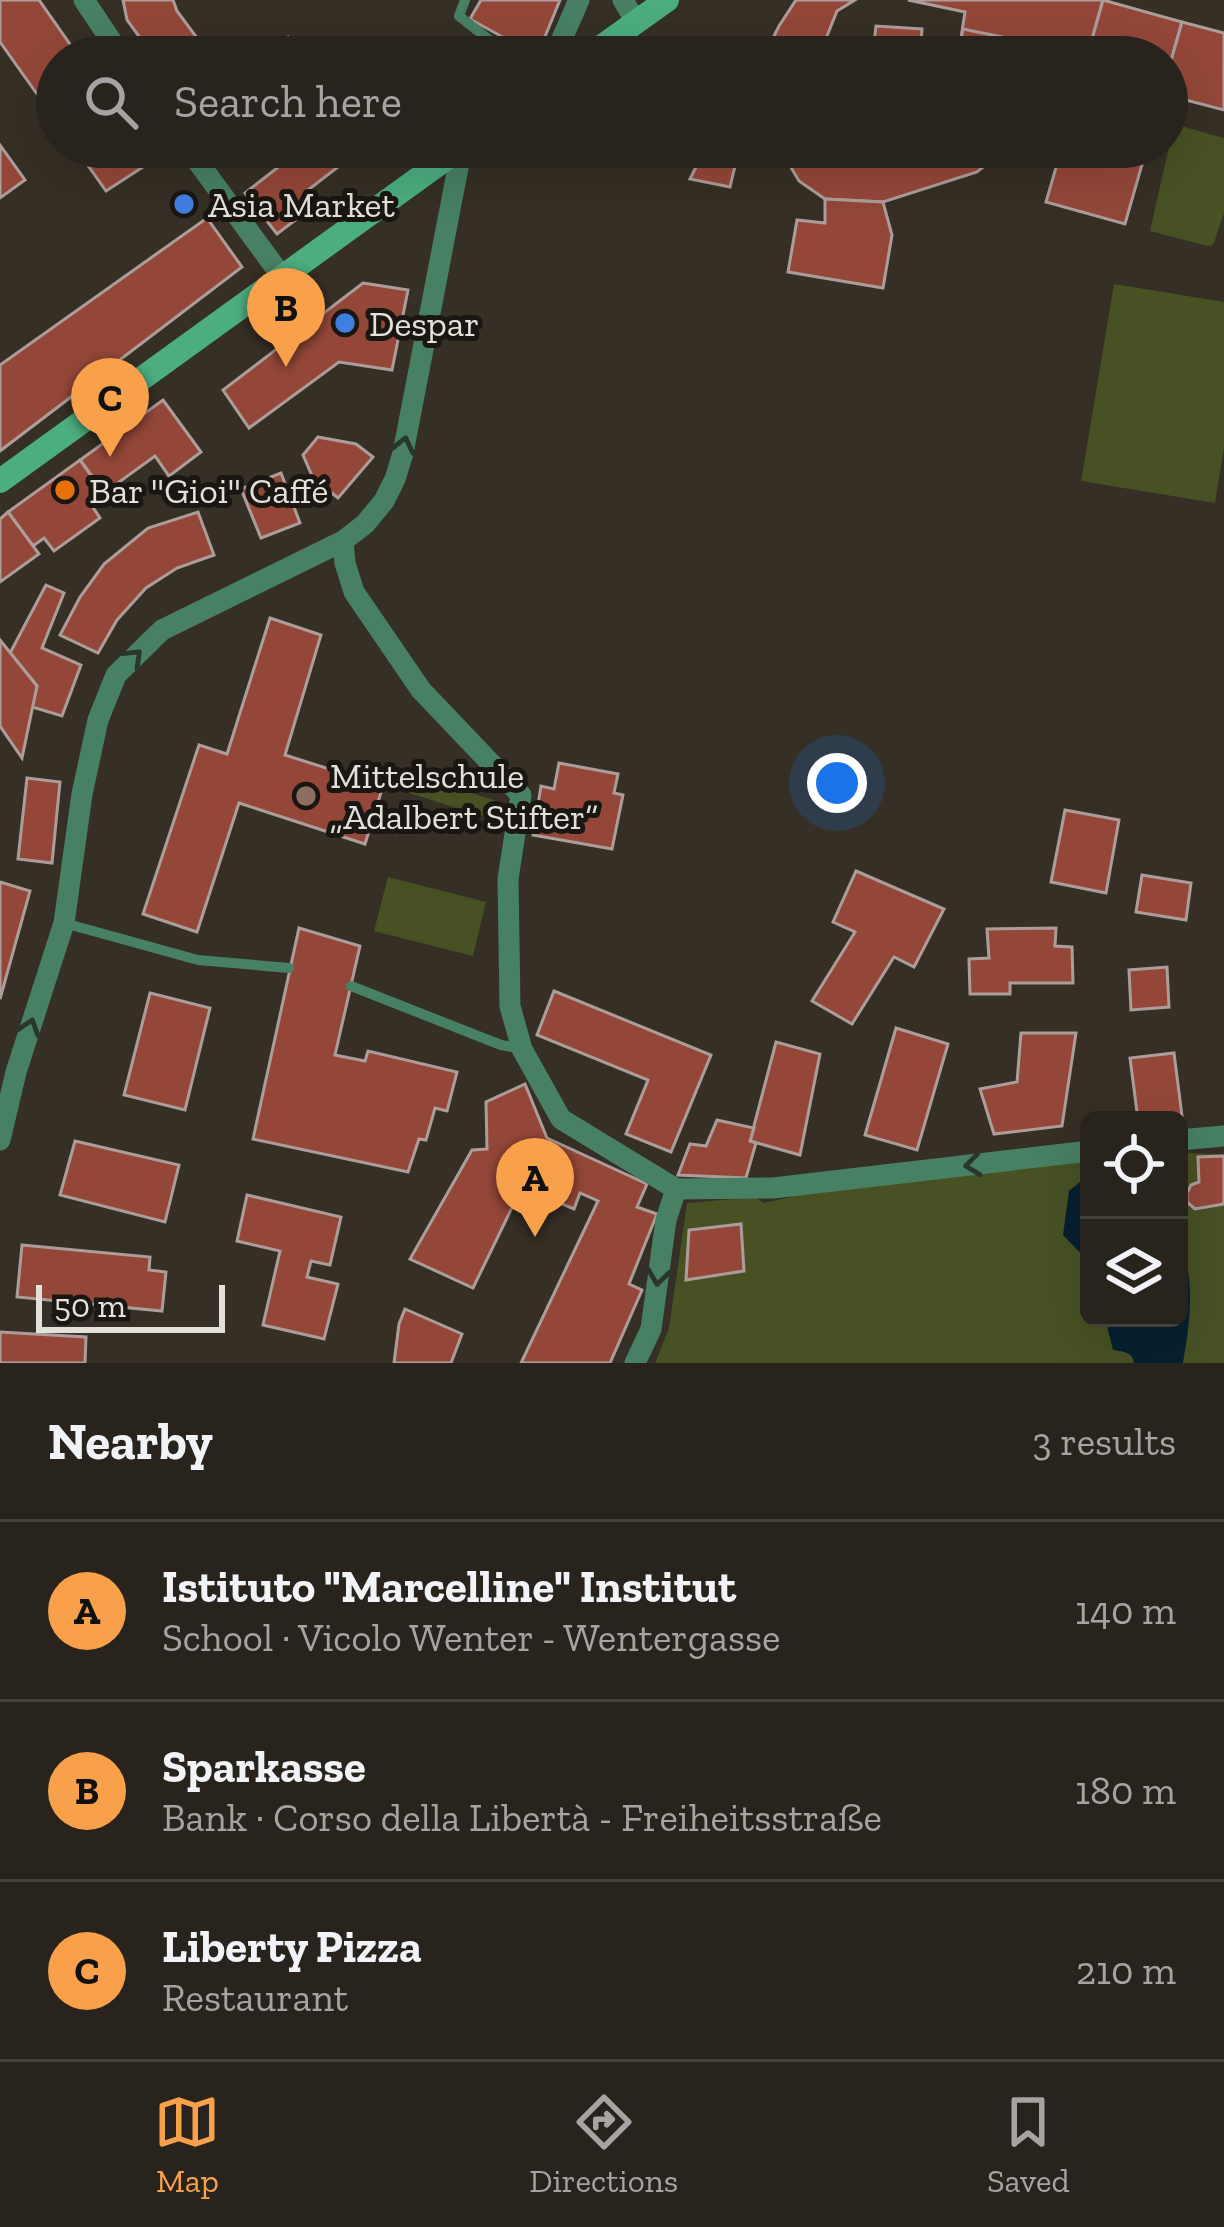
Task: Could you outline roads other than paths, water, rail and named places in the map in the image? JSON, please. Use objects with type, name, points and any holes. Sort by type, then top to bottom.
[{"type":"main road","points":[[606,36],[629,11],[667,0]]},
{"type":"main road","points":[[0,481],[433,168]]},
{"type":"street","points":[[84,0],[108,36]]},
{"type":"street","points":[[563,36],[579,0]]},
{"type":"street","points":[[202,168],[283,278]]},
{"type":"street","points":[[0,1140],[16,1072],[64,922],[82,794],[98,720],[116,675],[162,630],[344,541],[384,501],[395,479],[432,314],[458,168]]},
{"type":"street","points":[[344,541],[354,592],[422,690],[521,795],[508,879],[510,1006],[522,1049],[561,1119],[676,1190],[773,1187],[1080,1152]]},
{"type":"street","points":[[1188,1139],[1224,1136]]},
{"type":"street","points":[[635,1363],[651,1329],[666,1220],[676,1190]]},
{"type":"lane","points":[[465,0],[458,16],[484,36]]},
{"type":"lane","points":[[64,922],[198,960],[289,968]]},
{"type":"lane","points":[[351,986],[522,1049]]},
{"type":"water","points":[[1080,1182],[1080,1253],[1063,1235],[1069,1191]]},
{"type":"water","points":[[1107,1327],[1188,1327],[1183,1363],[1134,1363],[1129,1354],[1113,1350]]},
{"type":"place","name":"Asia Market","points":[[184,204]]},
{"type":"place","name":"Despar","points":[[345,323]]},
{"type":"place","name":"Sparkasse","points":[[286,367]]},
{"type":"place","name":"Liberty Pizza","points":[[110,457]]},
{"type":"place","name":"Bar \"Gioi\" Caffé","points":[[65,490]]},
{"type":"place","name":"Mittelschule „Adalbert Stifter”","points":[[306,796]]},
{"type":"place","name":"Istituto \"Marcelline\" Institut","points":[[535,1237]]}]
